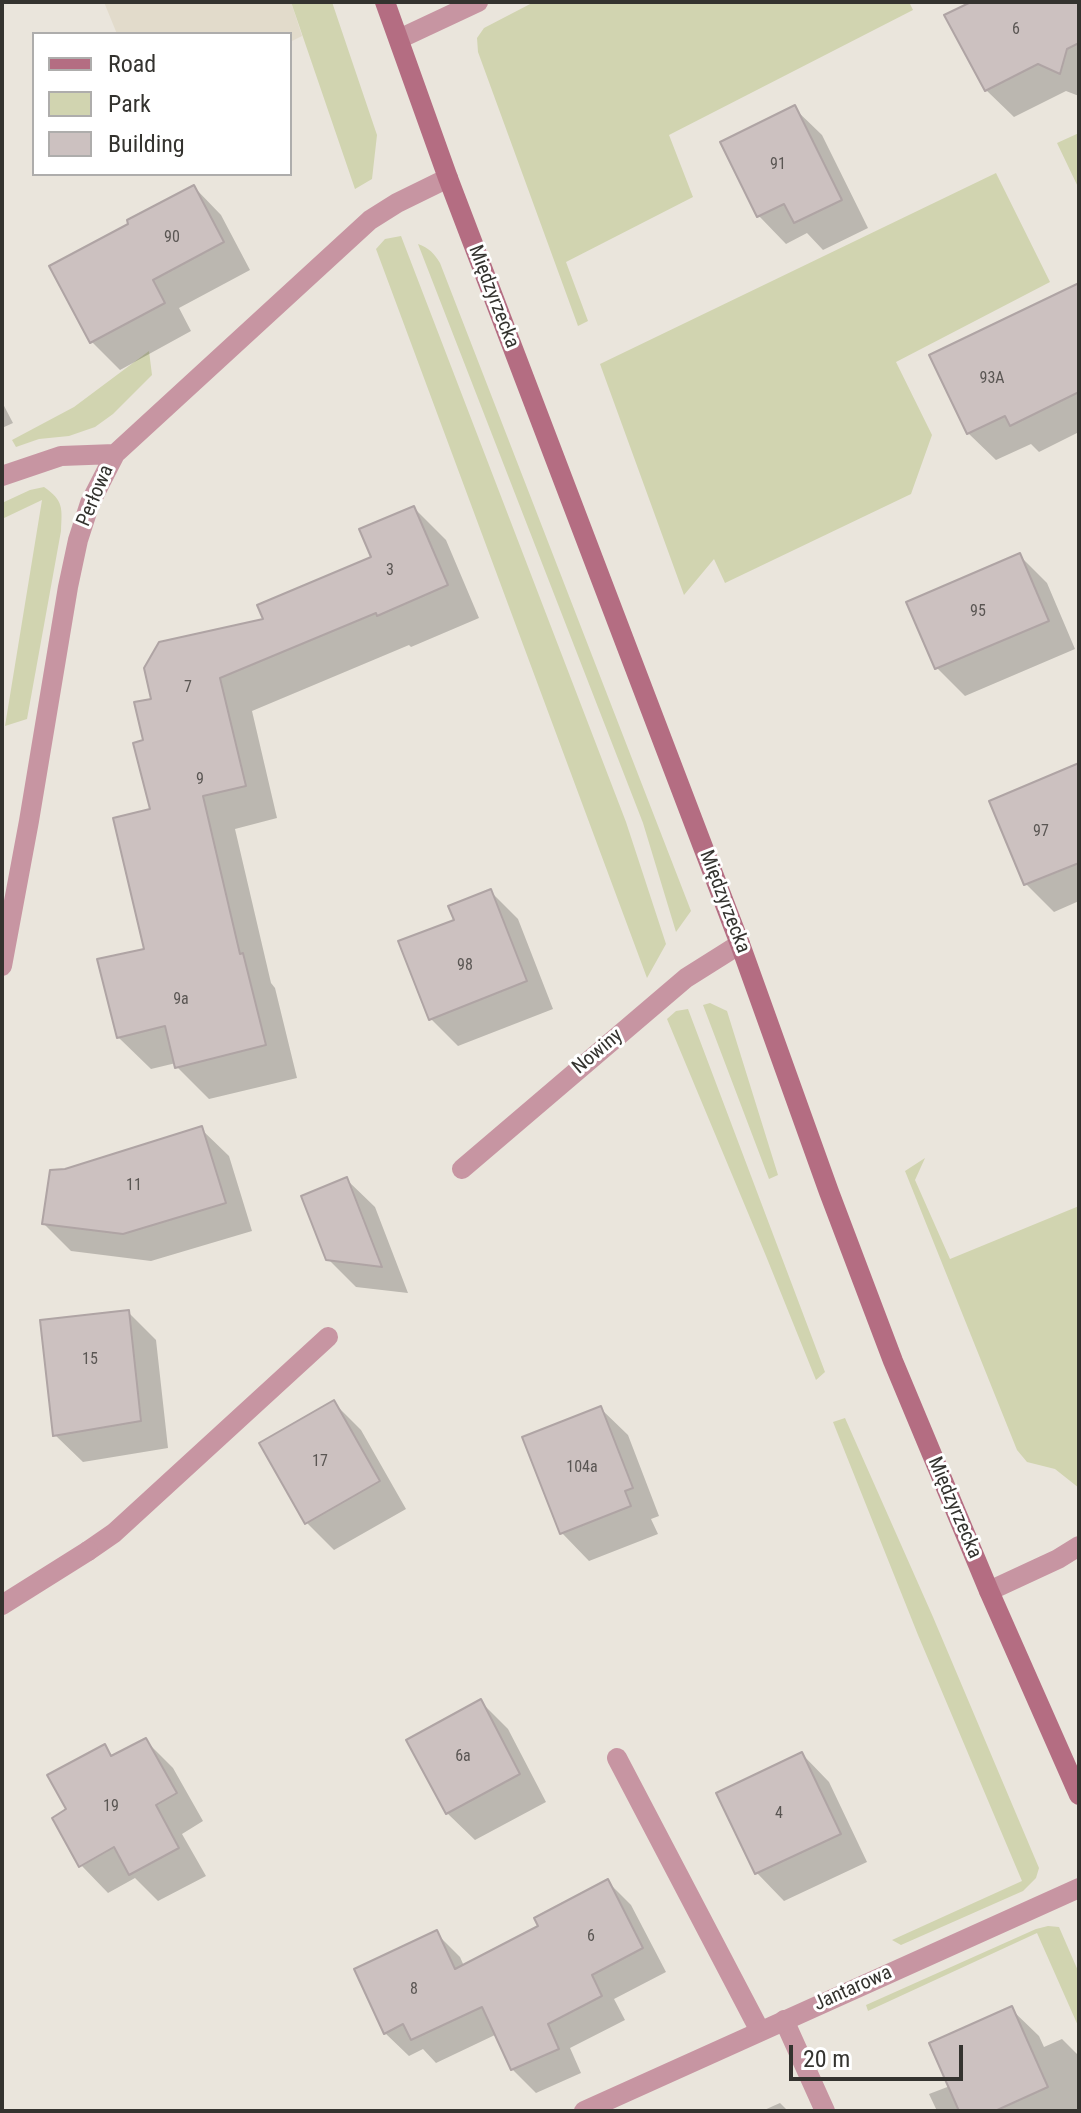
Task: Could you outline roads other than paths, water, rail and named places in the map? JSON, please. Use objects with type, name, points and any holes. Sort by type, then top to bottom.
[{"type":"main road","name":"Międzyrzecka","points":[[385,2],[448,178],[740,944],[893,1361],[1079,1795]]},
{"type":"street","points":[[399,39],[478,2]]},
{"type":"street","name":"Perłowa","points":[[2,966],[75,552],[90,503],[115,454],[370,220],[448,178]]},
{"type":"street","points":[[2,476],[61,456],[115,454]]},
{"type":"street","name":"Nowiny","points":[[462,1169],[686,978],[740,944]]},
{"type":"street","points":[[2,1605],[114,1533],[328,1337]]},
{"type":"street","points":[[989,1591],[1079,1546]]},
{"type":"street","points":[[617,1758],[760,2031]]},
{"type":"street","name":"Jantarowa","points":[[584,2111],[1079,1888]]},
{"type":"street","points":[[784,2020],[825,2111]]}]
